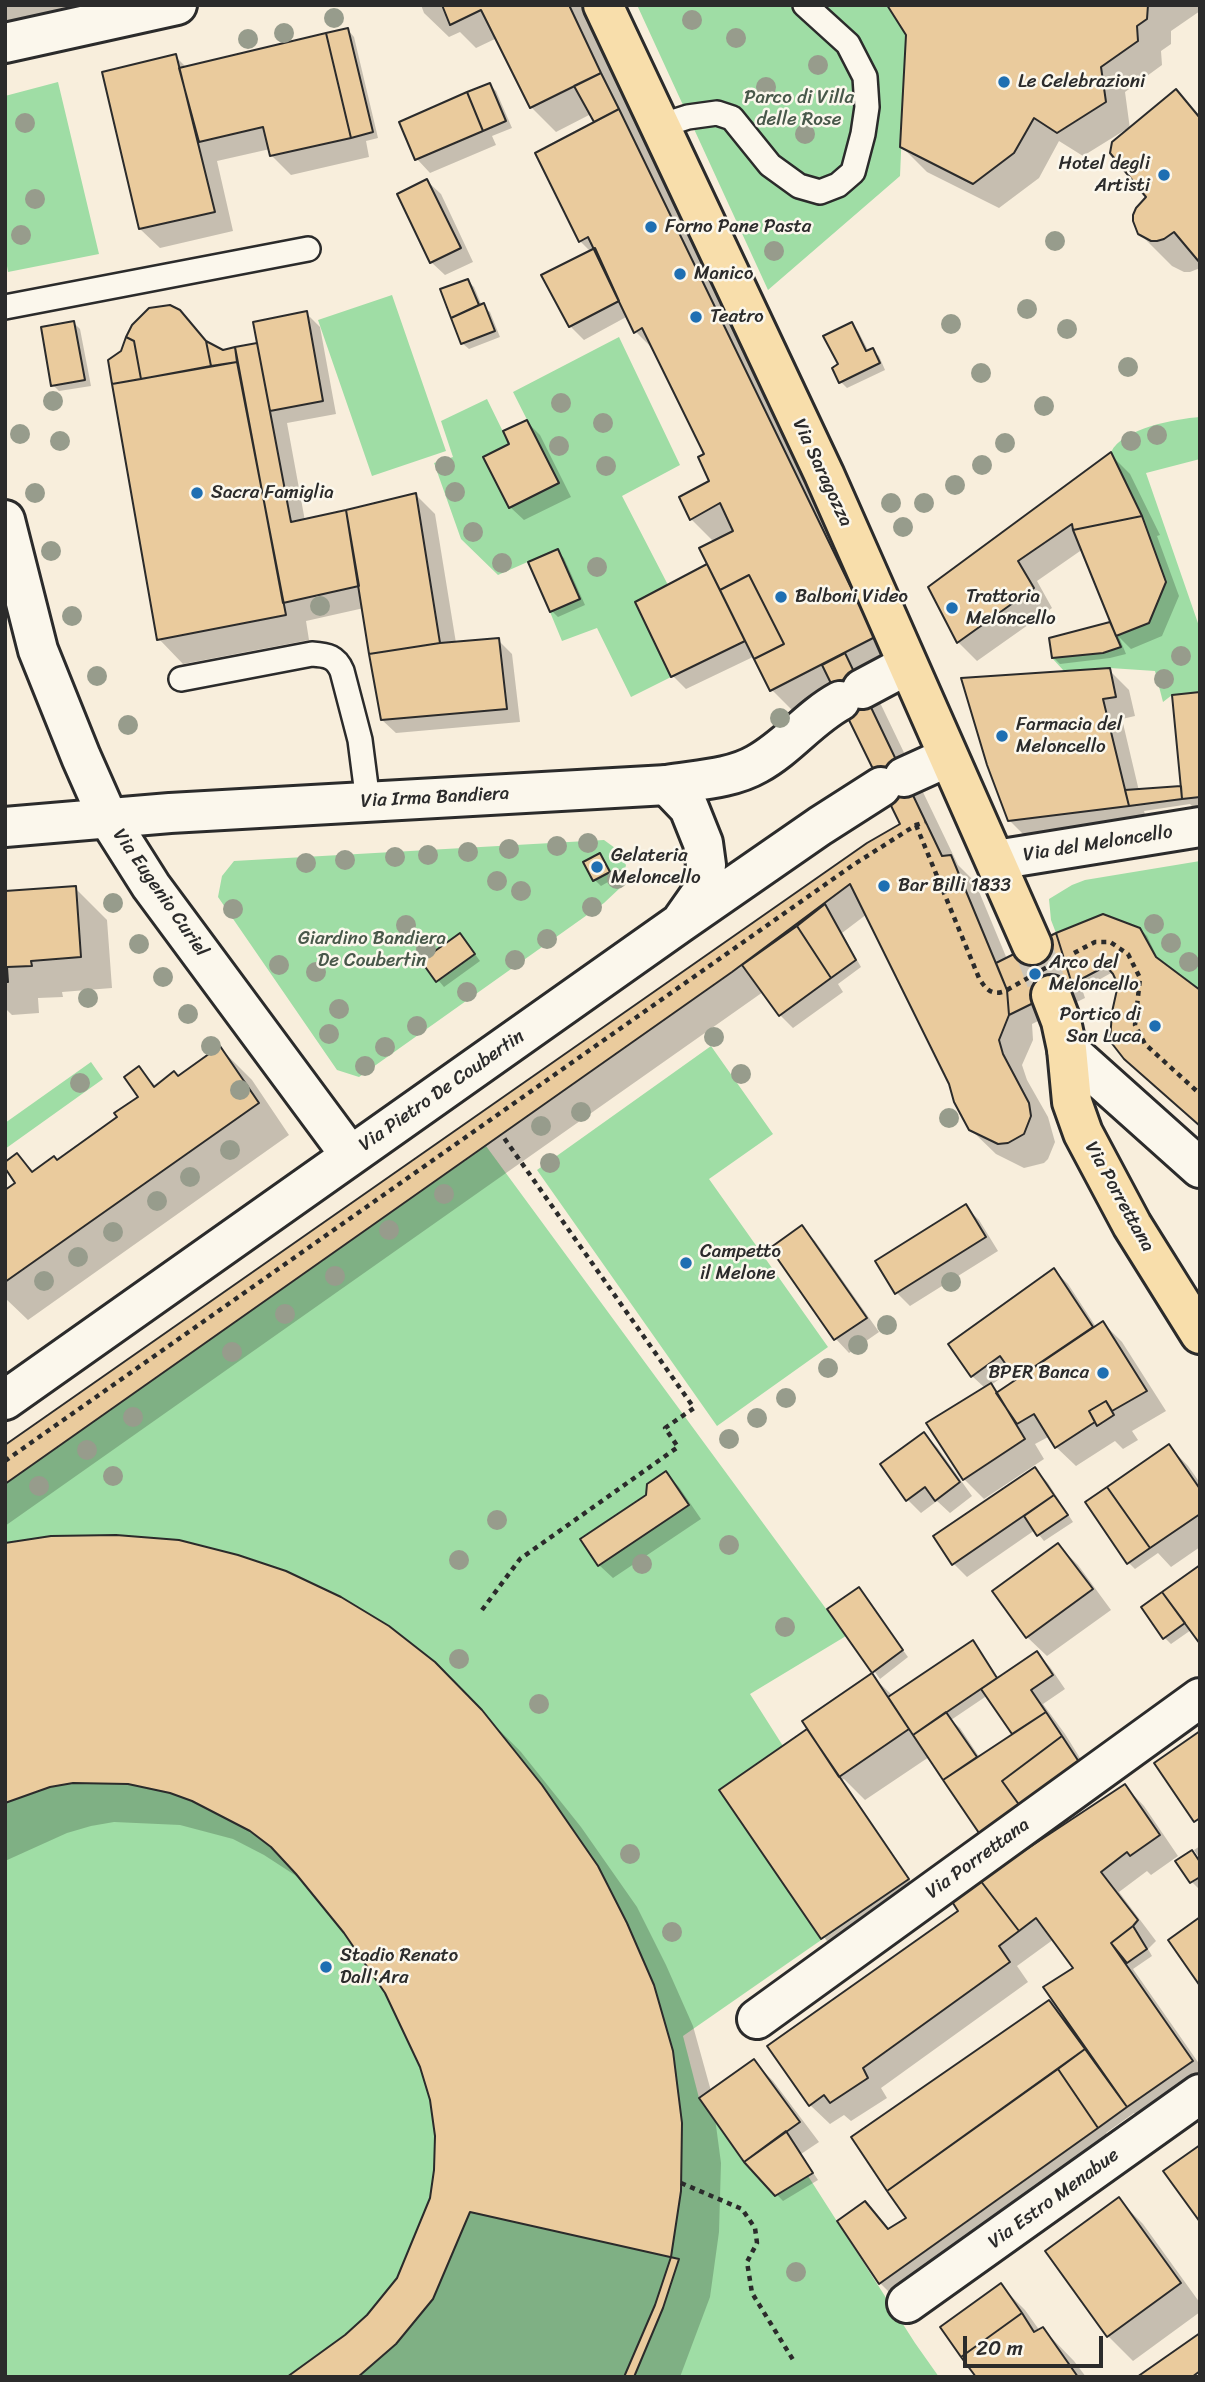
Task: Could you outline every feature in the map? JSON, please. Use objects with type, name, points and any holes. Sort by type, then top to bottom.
[{"type":"main road","name":"Via Saragozza","points":[[603,5],[824,474],[996,860],[1048,951]]},
{"type":"main road","points":[[1051,995],[1061,1021],[1067,1049]]},
{"type":"main road","name":"Via Porrettana","points":[[1067,1049],[1072,1102],[1083,1133],[1132,1225],[1200,1334]]},
{"type":"street","points":[[5,43],[177,5]]},
{"type":"street","name":"Via Eugenio Curiel","points":[[5,520],[38,650],[108,818],[150,886],[350,1156]]},
{"type":"street","name":"Via Irma Bandiera","points":[[5,827],[108,818],[667,785],[732,774],[757,765],[851,695],[907,665]]},
{"type":"street","name":"Via Pietro De Coubertin","points":[[5,1400],[820,826],[893,782],[948,757]]},
{"type":"street","points":[[667,785],[689,808],[704,843],[706,865],[702,892],[680,923]]},
{"type":"street","name":"Via del Meloncello","points":[[996,860],[1200,827]]},
{"type":"street","points":[[1067,1049],[1200,1168]]},
{"type":"street","name":"Via Porrettana","points":[[757,2020],[1200,1698]]},
{"type":"street","name":"Via Estro Menabue","points":[[907,2303],[1200,2094]]},
{"type":"lane","points":[[660,126],[688,117],[717,113],[732,118],[770,165],[799,186],[820,192],[838,185],[853,172],[863,134],[867,107],[865,77],[848,44],[804,5]]},
{"type":"lane","points":[[5,307],[308,249]]},
{"type":"lane","points":[[181,679],[312,654],[327,654],[338,661],[360,740],[368,802]]},
{"type":"path","points":[[5,1461],[842,873],[916,825],[925,822]]},
{"type":"path","points":[[916,825],[985,989],[999,994],[1007,990],[1048,951],[1110,942],[1128,954],[1140,978],[1136,1025],[1145,1044],[1200,1094]]},
{"type":"path","points":[[482,1610],[520,1559],[678,1447],[665,1428],[694,1408],[502,1135]]},
{"type":"path","points":[[681,2183],[742,2209],[755,2228],[757,2243],[747,2262],[752,2293],[795,2363]]},
{"type":"green space","name":"Parco di Villa delle Rose","points":[[637,5],[887,5],[906,35],[900,176],[768,290]]},
{"type":"green space","points":[[58,82],[99,254],[8,272],[5,254],[5,96]]},
{"type":"green space","points":[[392,295],[446,451],[372,476],[318,320]]},
{"type":"green space","points":[[619,337],[680,465],[622,496],[668,585],[635,602],[671,677],[631,697],[597,628],[562,641],[550,612],[557,549],[498,575],[461,539],[434,463],[453,457],[441,421],[487,399],[509,444],[483,457],[509,507],[559,483],[513,392]]},
{"type":"green space","points":[[1200,417],[1200,459],[1146,473],[1200,629],[1200,692],[1172,695],[1163,702],[1155,671],[1110,668],[1064,671],[1052,658],[1103,653],[1120,648],[1116,636],[1149,621],[1166,582],[1142,516],[1111,452],[1126,437],[1138,431],[1177,420]]},
{"type":"green space","name":"Giardino Bandiera De Coubertin","points":[[604,840],[615,848],[626,865],[621,887],[604,903],[359,1077],[337,1070],[218,897],[222,876],[234,861]]},
{"type":"green space","points":[[1200,861],[1200,990],[1156,957],[1140,928],[1103,914],[1056,933],[1051,920],[1049,899],[1072,885],[1085,880]]},
{"type":"green space","name":"Campetto il Melone","points":[[711,1046],[773,1134],[709,1179],[828,1347],[717,1426],[537,1170]]},
{"type":"green space","points":[[91,1062],[103,1079],[5,1149],[5,1123]]},
{"type":"green space","points":[[486,1146],[846,1636],[750,1694],[783,1746],[807,1729],[909,1879],[683,2036],[699,2098],[744,2162],[775,2196],[808,2176],[939,2377],[5,2377],[5,1484]]},
{"type":"building","points":[[442,5],[569,5],[601,73],[530,108],[481,10],[450,25]]},
{"type":"building","name":"Le Celebrazioni","points":[[887,5],[1148,5],[1147,19],[1137,26],[1138,41],[1101,67],[1106,102],[1057,133],[1034,118],[1014,153],[973,184],[900,147],[906,35]]},
{"type":"building","points":[[348,28],[373,132],[351,138],[326,33]]},
{"type":"building","points":[[326,33],[351,138],[270,156],[263,127],[199,142],[179,68]]},
{"type":"building","points":[[176,54],[215,212],[139,229],[102,72]]},
{"type":"building","points":[[601,73],[619,109],[594,122],[574,86]]},
{"type":"building","points":[[490,83],[506,121],[483,131],[467,92]]},
{"type":"building","name":"Hotel degli Artisti","points":[[1176,89],[1200,118],[1200,263],[1174,232],[1157,241],[1138,234],[1133,215],[1146,197],[1110,153],[1112,142]]},
{"type":"building","points":[[467,92],[483,131],[415,160],[399,122]]},
{"type":"building","points":[[619,109],[875,637],[770,691],[754,659],[784,644],[749,575],[720,590],[699,548],[733,531],[720,503],[690,520],[679,497],[709,481],[698,457],[704,454],[642,328],[634,333],[588,237],[579,242],[535,153]]},
{"type":"building","points":[[427,179],[461,248],[430,263],[397,194]]},
{"type":"building","points":[[595,248],[619,301],[569,327],[541,275]]},
{"type":"building","points":[[468,279],[479,305],[451,318],[440,289]]},
{"type":"building","points":[[484,303],[495,331],[461,344],[451,318]]},
{"type":"building","points":[[170,305],[180,310],[206,341],[211,366],[141,379],[134,341],[126,337],[132,325],[149,308]]},
{"type":"building","points":[[307,311],[323,401],[270,411],[253,322]]},
{"type":"building","points":[[74,321],[85,380],[51,386],[41,327]]},
{"type":"building","points":[[852,322],[866,351],[873,348],[880,363],[839,383],[832,368],[838,364],[823,336]]},
{"type":"building","points":[[126,337],[134,341],[141,379],[112,384],[108,360],[121,351]]},
{"type":"building","points":[[206,341],[223,350],[235,347],[237,362],[211,366]]},
{"type":"building","points":[[257,343],[291,522],[346,510],[359,586],[283,603],[235,347]]},
{"type":"building","name":"Sacra Famiglia","points":[[237,362],[286,615],[157,640],[112,384]]},
{"type":"building","points":[[527,420],[559,483],[509,508],[483,457],[509,444],[503,431]]},
{"type":"building","points":[[1111,452],[1142,516],[1073,530],[1072,524],[1018,561],[1034,588],[957,643],[928,587]]},
{"type":"building","points":[[416,493],[440,643],[369,654],[346,510]]},
{"type":"building","points":[[1142,516],[1166,582],[1149,623],[1116,636],[1073,530]]},
{"type":"building","points":[[558,549],[580,599],[550,612],[528,562]]},
{"type":"building","points":[[707,564],[745,641],[671,677],[635,602]]},
{"type":"building","points":[[749,575],[784,644],[754,659],[720,590]]},
{"type":"building","points":[[1110,622],[1121,647],[1103,653],[1052,658],[1049,638]]},
{"type":"building","points":[[499,638],[507,709],[381,720],[369,654],[440,643]]},
{"type":"building","name":"Arco del Meloncello","points":[[845,653],[942,856],[951,855],[1007,990],[1009,1015],[999,1040],[1003,1054],[1029,1103],[1031,1116],[1024,1134],[1008,1143],[998,1144],[969,1130],[850,884],[732,972],[5,1484],[5,1445],[867,843],[900,824],[822,665]]},
{"type":"building","points":[[1110,668],[1116,697],[1103,699],[1129,806],[1008,821],[987,765],[961,678]]},
{"type":"building","points":[[1200,692],[1200,797],[1182,799],[1172,695]]},
{"type":"building","points":[[1181,786],[1182,799],[1129,806],[1125,790]]},
{"type":"building","name":"Gelateria Meloncello","points":[[600,853],[610,872],[593,881],[583,862]]},
{"type":"building","points":[[76,886],[81,957],[31,961],[32,966],[7,967],[8,982],[5,982],[5,891]]},
{"type":"building","points":[[825,904],[856,960],[831,978],[797,926]]},
{"type":"building","name":"Portico di San Luca","points":[[1103,914],[1140,928],[1156,957],[1200,990],[1200,1126],[1124,1059],[1110,1041],[1112,1012],[1118,985],[1106,966],[1072,984],[1056,933]]},
{"type":"building","points":[[797,926],[831,978],[779,1016],[742,965]]},
{"type":"building","points":[[460,933],[475,954],[436,982],[421,961]]},
{"type":"building","name":"Arco del Meloncello","points":[[1056,933],[1072,984],[1009,1015],[1007,990],[996,963]]},
{"type":"building","points":[[220,1046],[259,1103],[5,1282],[5,1190],[15,1183],[5,1168],[5,1162],[17,1153],[32,1172],[54,1156],[57,1160],[117,1117],[114,1113],[138,1097],[124,1077],[139,1066],[154,1087],[174,1071],[178,1076]]},
{"type":"building","points":[[966,1204],[986,1237],[895,1294],[875,1261]]},
{"type":"building","points":[[802,1225],[867,1318],[834,1340],[770,1248]]},
{"type":"building","points":[[1054,1268],[1093,1327],[1016,1379],[1000,1356],[971,1377],[948,1344]]},
{"type":"building","points":[[1103,1321],[1147,1391],[1112,1411],[1106,1401],[1089,1411],[1095,1422],[1055,1448],[1034,1414],[1017,1424],[996,1393]]},
{"type":"building","points":[[991,1383],[1025,1439],[963,1480],[926,1423]]},
{"type":"building","points":[[1106,1401],[1114,1415],[1097,1426],[1089,1411]]},
{"type":"building","points":[[924,1432],[960,1482],[935,1501],[925,1487],[906,1501],[880,1464]]},
{"type":"building","points":[[1169,1444],[1200,1489],[1200,1514],[1150,1548],[1107,1487]]},
{"type":"building","points":[[1035,1467],[1054,1495],[952,1565],[933,1536]]},
{"type":"building","points":[[666,1471],[689,1505],[598,1566],[580,1539],[646,1495],[647,1484]]},
{"type":"building","points":[[1107,1487],[1150,1548],[1127,1564],[1085,1502]]},
{"type":"building","points":[[1054,1495],[1068,1515],[1037,1536],[1024,1516]]},
{"type":"building","points":[[116,1535],[179,1540],[286,1571],[341,1597],[389,1626],[435,1662],[482,1710],[542,1785],[598,1866],[654,1985],[673,2051],[682,2123],[681,2191],[671,2257],[655,2305],[624,2377],[287,2377],[345,2335],[367,2315],[397,2278],[430,2198],[435,2136],[430,2100],[420,2067],[385,1993],[344,1933],[296,1874],[271,1847],[250,1831],[192,1801],[128,1784],[73,1783],[50,1787],[5,1803],[5,1543],[51,1536]]},
{"type":"building","points":[[1058,1543],[1093,1589],[1026,1638],[992,1591]]},
{"type":"building","points":[[1200,1565],[1200,1644],[1162,1592]]},
{"type":"building","points":[[859,1587],[903,1650],[872,1673],[827,1609]]},
{"type":"building","points":[[1162,1592],[1185,1623],[1163,1639],[1141,1607]]},
{"type":"building","points":[[973,1640],[997,1678],[913,1735],[888,1697]]},
{"type":"building","points":[[1037,1651],[1053,1675],[1031,1690],[1046,1712],[1012,1734],[981,1689]]},
{"type":"building","points":[[872,1673],[909,1729],[839,1777],[802,1721]]},
{"type":"building","points":[[946,1712],[977,1757],[943,1780],[913,1735]]},
{"type":"building","points":[[1046,1712],[1062,1736],[1002,1781],[1020,1806],[979,1833],[943,1780]]},
{"type":"building","points":[[807,1729],[909,1879],[821,1939],[719,1790]]},
{"type":"building","points":[[1200,1731],[1200,1818],[1194,1822],[1154,1763]]},
{"type":"building","points":[[1062,1736],[1081,1765],[1020,1806],[1002,1781]]},
{"type":"building","points":[[1125,1784],[1160,1835],[1130,1856],[1127,1852],[1101,1872],[1138,1920],[1111,1943],[1193,2061],[1127,2107],[1043,1987],[1073,1968],[1036,1918],[1019,1931],[980,1880]]},
{"type":"building","points":[[1192,1850],[1200,1862],[1200,1877],[1190,1883],[1175,1861]]},
{"type":"building","points":[[980,1880],[1019,1931],[999,1946],[1010,1962],[863,2068],[868,2078],[830,2103],[824,2095],[809,2106],[767,2046],[958,1911],[951,1900]]},
{"type":"building","points":[[1200,1917],[1200,1986],[1168,1940]]},
{"type":"building","points":[[1133,1926],[1147,1949],[1127,1963],[1111,1943]]},
{"type":"building","points":[[1049,2000],[1085,2049],[887,2191],[851,2137]]},
{"type":"building","points":[[1085,2049],[1127,2107],[1098,2128],[1058,2069]]},
{"type":"building","points":[[754,2059],[800,2122],[744,2162],[699,2098]]},
{"type":"building","points":[[1058,2069],[1098,2128],[879,2284],[837,2221],[865,2201],[888,2229],[906,2218],[887,2191]]},
{"type":"building","points":[[786,2131],[813,2173],[775,2196],[744,2162]]},
{"type":"building","points":[[1200,2145],[1200,2222],[1163,2171]]},
{"type":"building","points":[[1119,2197],[1181,2283],[1107,2337],[1045,2251]]},
{"type":"building","points":[[470,2212],[679,2259],[663,2308],[634,2377],[358,2377],[396,2344],[433,2299]]},
{"type":"building","points":[[1001,2283],[1022,2313],[961,2357],[940,2327]]},
{"type":"building","points":[[1022,2313],[1034,2332],[1043,2327],[1078,2377],[976,2377],[961,2357]]},
{"type":"building","points":[[1200,2333],[1200,2371],[1192,2377],[1137,2377]]},
{"type":"tunnel","points":[[1032,945],[1051,995]]},
{"type":"place","name":"Le Celebrazioni","points":[[1004,82]]},
{"type":"place","name":"Hotel degli Artisti","points":[[1164,175]]},
{"type":"place","name":"Forno Pane Pasta","points":[[651,227]]},
{"type":"place","name":"Manico","points":[[680,274]]},
{"type":"place","name":"Teatro","points":[[696,317]]},
{"type":"place","name":"Sacra Famiglia","points":[[197,493]]},
{"type":"place","name":"Balboni Video","points":[[781,597]]},
{"type":"place","name":"Trattoria Meloncello","points":[[952,608]]},
{"type":"place","name":"Farmacia del Meloncello","points":[[1002,736]]},
{"type":"place","name":"Gelateria Meloncello","points":[[597,867]]},
{"type":"place","name":"Bar Billi 1833","points":[[884,886]]},
{"type":"place","name":"Arco del Meloncello","points":[[1035,974]]},
{"type":"place","name":"Portico di San Luca","points":[[1155,1026]]},
{"type":"place","name":"Campetto il Melone","points":[[686,1263]]},
{"type":"place","name":"BPER Banca","points":[[1103,1373]]},
{"type":"place","name":"Stadio Renato Dall'Ara","points":[[326,1967]]}]
